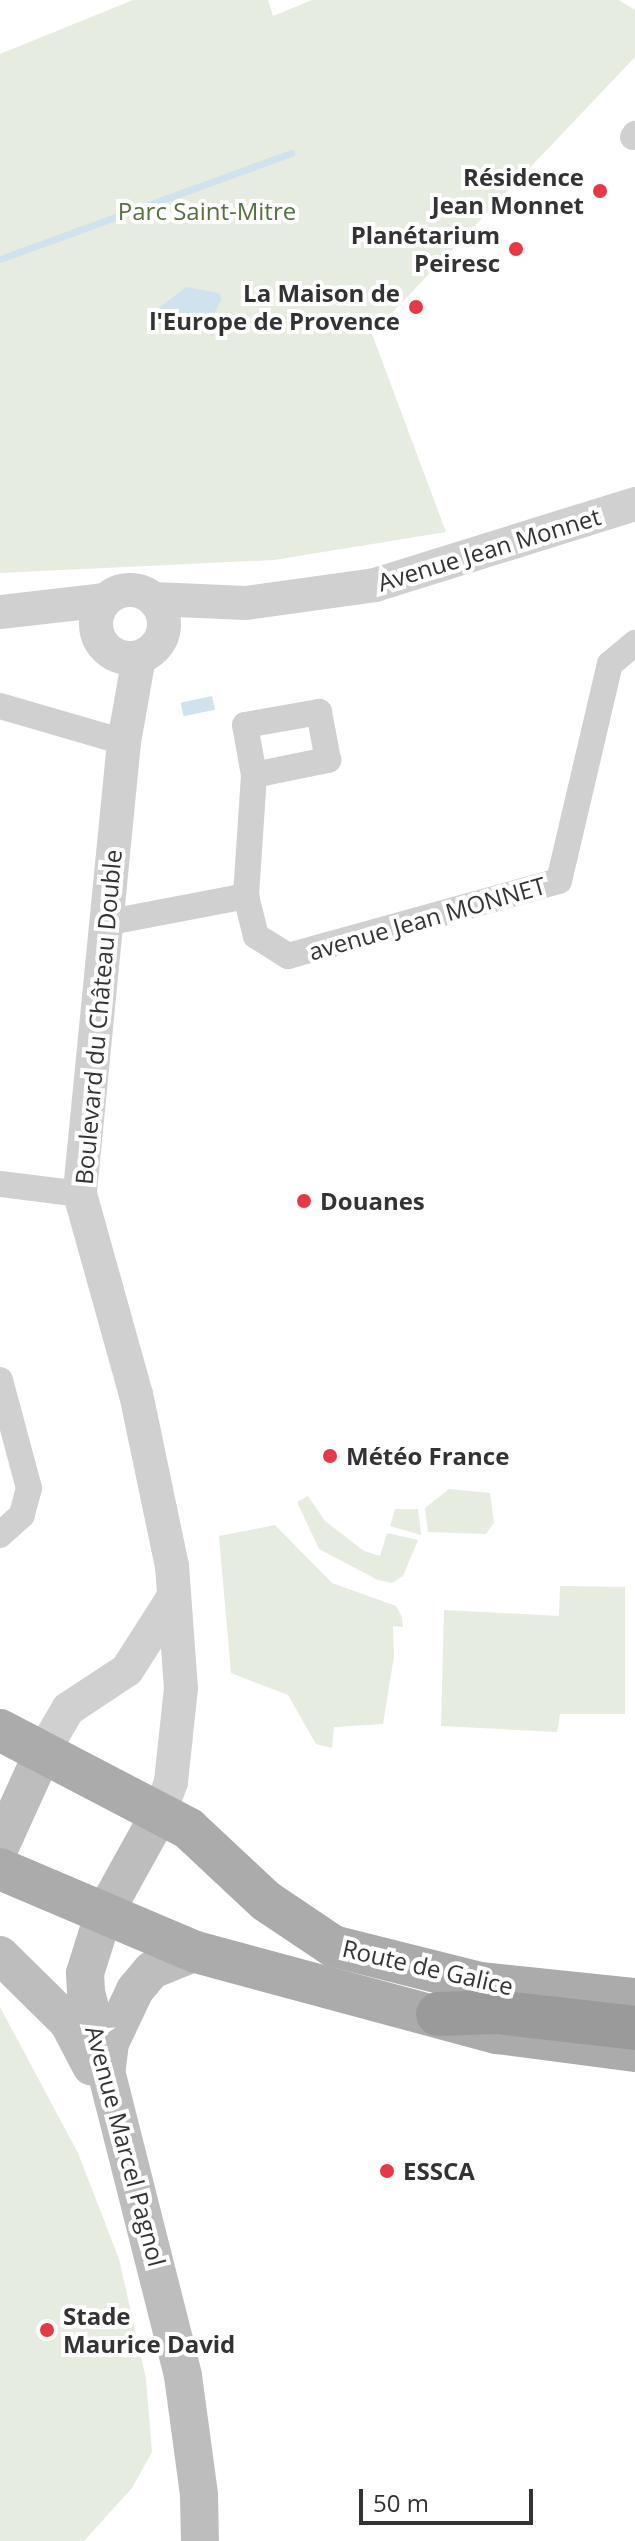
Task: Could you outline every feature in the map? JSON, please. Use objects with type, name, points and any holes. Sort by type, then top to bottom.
[{"type":"highway","points":[[438,2014],[497,2012],[635,2028]]},
{"type":"main road","name":"Route de Galice","points":[[0,1730],[199,1836],[266,1901],[333,1946],[480,1983],[635,1999]]},
{"type":"main road","points":[[0,1847],[43,1752]]},
{"type":"main road","name":"Avenue Marcel Pagnol","points":[[160,1813],[103,1916],[85,1973],[183,2376],[199,2495],[200,2541]]},
{"type":"main road","name":"Route de Galice","points":[[0,1869],[103,1916],[196,1952],[438,2014],[497,2033],[635,2051]]},
{"type":"main road","points":[[107,2067],[115,2030],[135,1990],[152,1970],[196,1952]]},
{"type":"main road","name":"Avenue Marcel Pagnol","points":[[0,1955],[68,2022],[90,2064],[159,2314],[180,2420],[185,2541]]},
{"type":"street","name":"Avenue Jean Monnet","points":[[129,647],[246,603],[423,574],[635,504]]},
{"type":"street","name":"Avenue Jean Monnet","points":[[105,600],[124,590],[154,599],[246,603]]},
{"type":"street","name":"Boulevard du Château Double","points":[[154,599],[164,617],[129,647],[126,728],[80,1194],[157,1484],[173,1598],[181,1688],[171,1782],[160,1813]]},
{"type":"street","points":[[15,612],[105,600]]},
{"type":"street","points":[[105,600],[95,619],[129,647]]},
{"type":"street","points":[[15,612],[129,647]]},
{"type":"street","name":"avenue Jean MONNET","points":[[254,775],[246,896],[256,936],[288,956],[559,881],[610,664],[635,643]]},
{"type":"street","points":[[0,706],[126,728]]},
{"type":"street","points":[[105,923],[246,896]]},
{"type":"street","points":[[0,1184],[80,1194]]},
{"type":"street","points":[[0,1380],[29,1488],[22,1515],[0,1535]]},
{"type":"street","points":[[43,1752],[68,1709],[135,1661],[173,1598]]},
{"type":"green space","name":"Parc Saint-Mitre","points":[[133,0],[268,0],[273,16],[312,0],[619,0],[635,10],[635,57],[372,334],[446,532],[274,560],[0,573],[0,54]]},
{"type":"green space","points":[[449,1489],[490,1493],[494,1523],[486,1534],[428,1532],[425,1508]]},
{"type":"green space","points":[[308,1496],[325,1521],[364,1551],[380,1556],[387,1533],[418,1540],[403,1576],[392,1583],[378,1580],[319,1549],[297,1502]]},
{"type":"green space","points":[[395,1509],[418,1509],[421,1535],[390,1526]]},
{"type":"green space","points":[[275,1525],[332,1583],[396,1606],[402,1617],[403,1627],[393,1626],[394,1656],[383,1724],[334,1727],[332,1748],[316,1744],[288,1695],[231,1673],[219,1536]]},
{"type":"green space","points":[[560,1586],[625,1587],[625,1714],[560,1714],[557,1732],[441,1726],[444,1610],[559,1616]]},
{"type":"green space","name":"Stade Maurice David","points":[[0,2007],[78,2153],[119,2259],[146,2379],[152,2452],[132,2488],[84,2541],[0,2541]]},
{"type":"water","points":[[186,287],[219,293],[222,299],[212,317],[180,331],[158,325],[160,307]]},
{"type":"water","points":[[212,696],[215,710],[184,716],[181,703]]},
{"type":"waterway","points":[[0,259],[291,153]]},
{"type":"place","name":"Résidence Jean Monnet","points":[[600,191]]},
{"type":"place","name":"Planétarium Peiresc","points":[[516,249]]},
{"type":"place","name":"La Maison de l'Europe de Provence","points":[[416,307]]},
{"type":"place","name":"Douanes","points":[[304,1201]]},
{"type":"place","name":"Météo France","points":[[330,1456]]},
{"type":"place","name":"ESSCA","points":[[387,2171]]},
{"type":"place","name":"Stade Maurice David","points":[[47,2330]]}]
